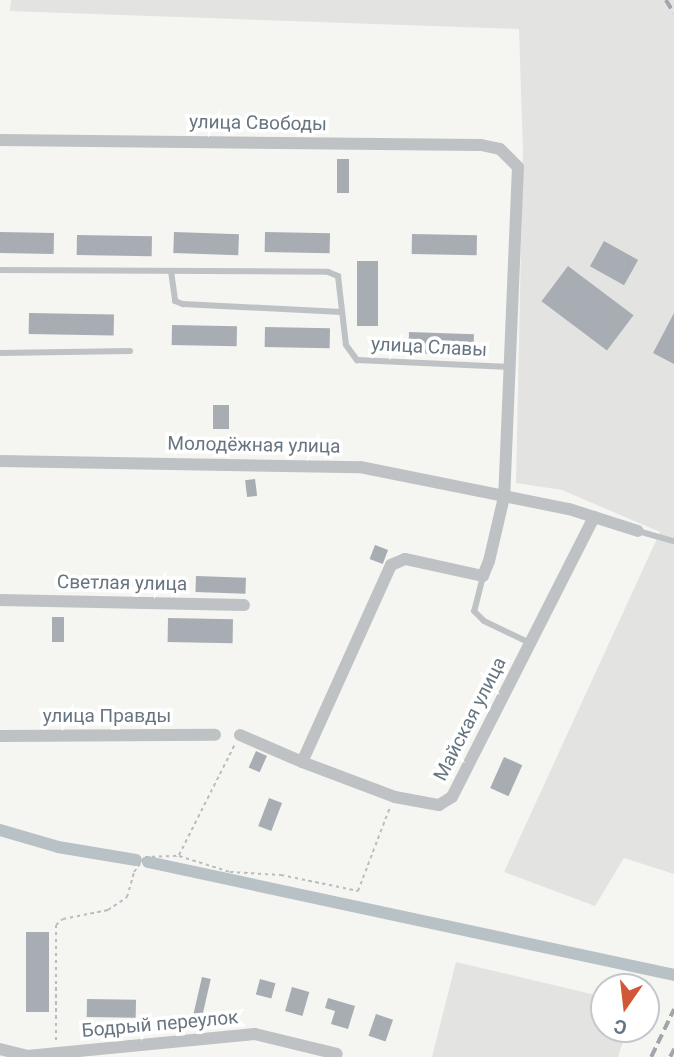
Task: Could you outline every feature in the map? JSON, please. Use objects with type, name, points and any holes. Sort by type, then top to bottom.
[{"type":"street","name":"улица Свободы","points":[[0,139],[481,145],[513,157],[519,184],[510,367]]},
{"type":"street","points":[[302,762],[391,565],[405,559],[483,576],[504,497],[510,367]]},
{"type":"street","name":"Молодёжная улица","points":[[0,461],[325,464],[396,473],[594,517],[638,531]]},
{"type":"street","name":"Майская улица","points":[[240,735],[395,797],[439,805],[452,797],[594,517]]},
{"type":"street","name":"Светлая улица","points":[[0,600],[244,605]]},
{"type":"street","name":"улица Правды","points":[[0,736],[215,735]]},
{"type":"street","name":"Бодрый переулок","points":[[29,1056],[255,1034],[337,1054]]},
{"type":"street","points":[[0,1049],[29,1056]]},
{"type":"lane","name":"улица Славы","points":[[0,270],[328,272],[338,276],[346,345],[357,360],[510,367]]},
{"type":"lane","points":[[171,271],[175,301],[183,304],[342,312]]},
{"type":"lane","points":[[0,353],[131,351]]},
{"type":"lane","points":[[638,531],[674,541]]},
{"type":"lane","points":[[483,576],[474,611],[484,621],[530,643]]},
{"type":"path","points":[[179,856],[240,735]]},
{"type":"path","points":[[56,1053],[56,925],[108,910],[128,897],[135,872],[145,857],[179,856],[230,872],[281,876],[358,891],[395,797]]},
{"type":"shaded area","points":[[11,0],[674,0],[674,874],[624,858],[595,906],[504,872],[660,532],[562,490],[516,483],[523,150],[519,29],[10,11]]},
{"type":"shaded area","points":[[456,962],[590,994],[590,1043],[622,1043],[618,1057],[432,1057]]},
{"type":"building","points":[[337,159],[349,159],[349,193],[337,193]]},
{"type":"building","points":[[0,232],[54,233],[54,254],[0,253]]},
{"type":"building","points":[[174,232],[239,234],[238,255],[173,253]]},
{"type":"building","points":[[265,232],[330,233],[330,253],[265,252]]},
{"type":"building","points":[[412,234],[477,235],[477,255],[412,254]]},
{"type":"building","points":[[77,235],[152,236],[152,256],[77,255]]},
{"type":"building","points":[[604,241],[638,260],[624,285],[590,266]]},
{"type":"building","points":[[357,261],[378,261],[378,326],[357,326]]},
{"type":"building","points":[[568,266],[633,315],[607,350],[542,301]]},
{"type":"building","points":[[29,313],[114,314],[114,335],[29,334]]},
{"type":"building","points":[[674,313],[674,364],[653,353]]},
{"type":"building","points":[[172,325],[237,326],[237,346],[172,345]]},
{"type":"building","points":[[265,327],[330,328],[330,348],[265,347]]},
{"type":"building","points":[[409,332],[474,334],[473,355],[408,353]]},
{"type":"building","points":[[213,405],[229,405],[229,429],[213,429]]},
{"type":"building","points":[[255,479],[257,496],[247,497],[245,480]]},
{"type":"building","points":[[375,545],[388,550],[383,564],[370,559]]},
{"type":"building","points":[[196,576],[246,578],[245,594],[195,592]]},
{"type":"building","points":[[52,617],[64,617],[64,642],[52,642]]},
{"type":"building","points":[[168,618],[233,619],[233,643],[168,642]]},
{"type":"building","points":[[256,751],[267,756],[260,772],[249,767]]},
{"type":"building","points":[[504,757],[522,765],[508,796],[490,788]]},
{"type":"building","points":[[269,798],[282,803],[271,831],[258,826]]},
{"type":"building","points":[[26,932],[49,932],[49,1012],[26,1012]]},
{"type":"building","points":[[202,977],[211,979],[202,1018],[193,1016]]},
{"type":"building","points":[[260,979],[275,983],[271,999],[256,994]]},
{"type":"building","points":[[292,987],[309,992],[302,1016],[285,1011]]},
{"type":"building","points":[[328,998],[355,1006],[348,1029],[331,1024],[335,1011],[325,1008]]},
{"type":"building","points":[[87,999],[136,1000],[136,1018],[87,1017]]},
{"type":"building","points":[[376,1014],[393,1020],[386,1042],[369,1036]]},
{"type":"waterway","points":[[0,830],[58,847],[136,860]]},
{"type":"waterway","points":[[148,862],[674,975]]},
{"type":"railway","points":[[666,0],[674,13]]},
{"type":"railway","points":[[651,1057],[674,1009]]},
{"type":"railway","points":[[670,1057],[674,1049]]}]
